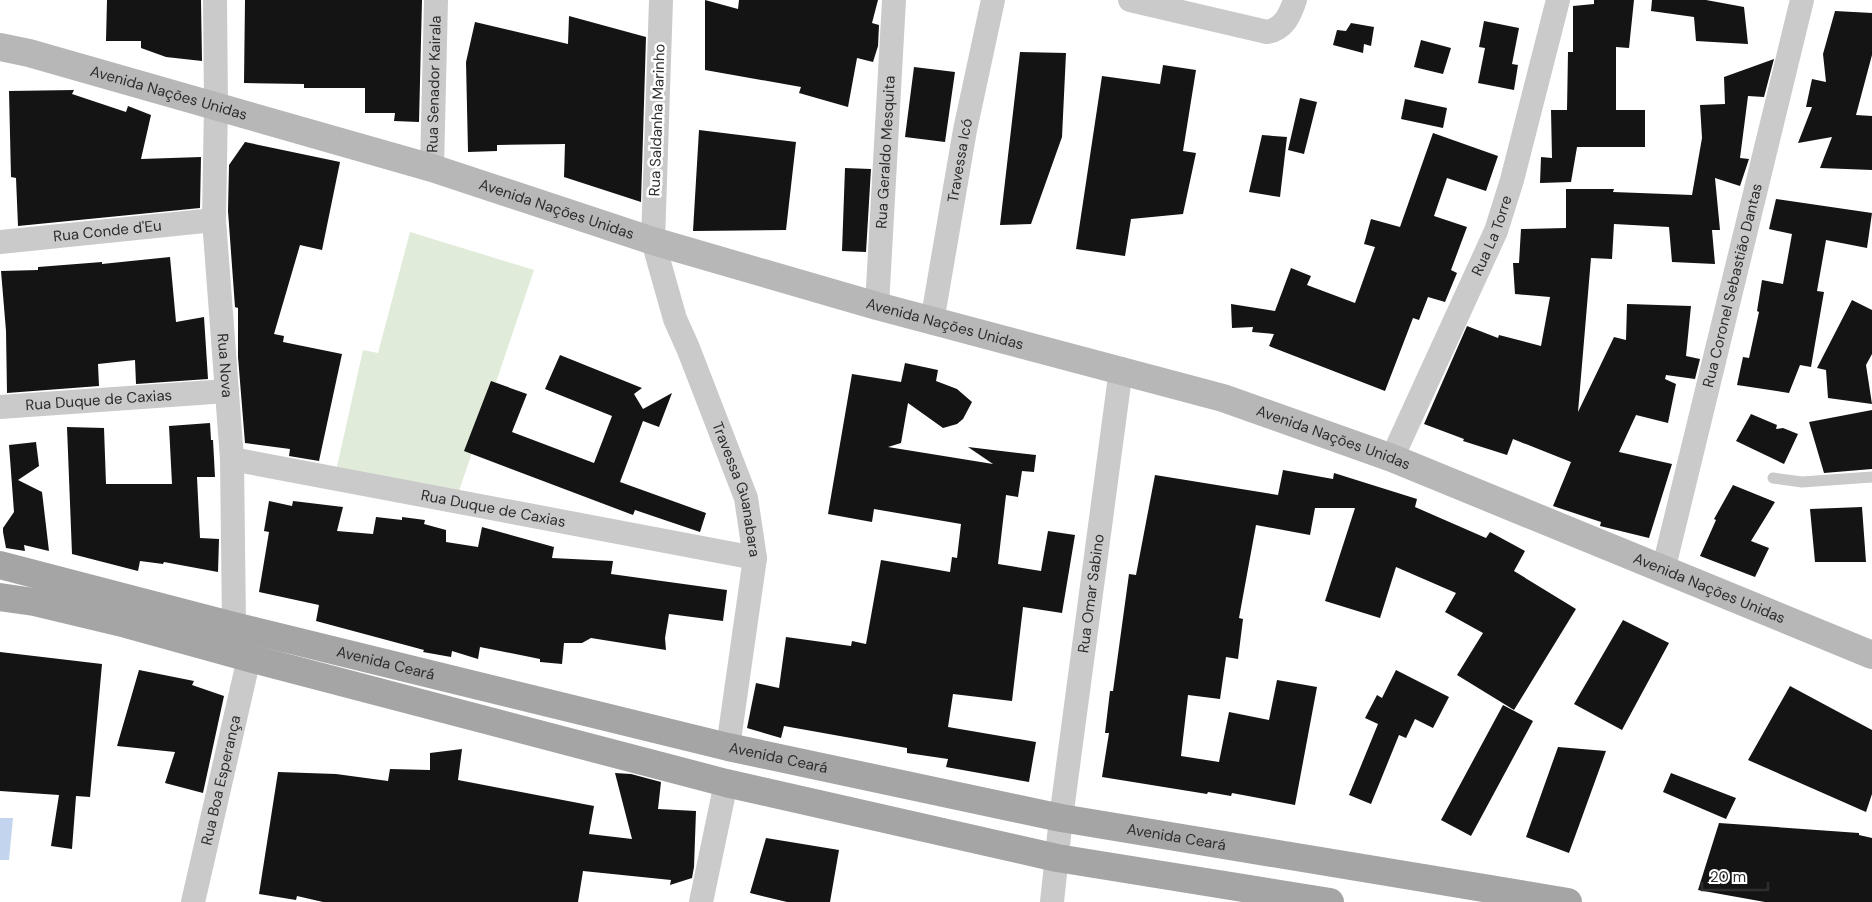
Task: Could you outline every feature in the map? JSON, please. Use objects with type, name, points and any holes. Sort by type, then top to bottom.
[{"type":"main road","name":"Avenida Ceará","points":[[0,565],[234,626],[728,747],[1061,818],[1568,902]]},
{"type":"main road","name":"Avenida Ceará","points":[[0,597],[53,606],[726,782],[1057,858],[1330,902]]},
{"type":"street","name":"Rua Nova","points":[[216,0],[214,220],[232,459],[234,626]]},
{"type":"street","name":"Rua Senador Kairala","points":[[432,168],[436,0]]},
{"type":"street","name":"Rua Saldanha Marinho","points":[[653,241],[661,0]]},
{"type":"street","name":"Rua Geraldo Mesquita","points":[[877,306],[894,0]]},
{"type":"street","name":"Travessa Icó","points":[[932,322],[965,130],[993,0]]},
{"type":"street","points":[[1130,0],[1267,32],[1276,30],[1289,18],[1296,0]]},
{"type":"street","name":"Rua La Torre","points":[[1392,458],[1496,231],[1512,180],[1558,0]]},
{"type":"street","name":"Rua Coronel Sebastião Dantas","points":[[1664,571],[1802,0]]},
{"type":"street","name":"Avenida Nações Unidas","points":[[0,47],[29,53],[432,168],[653,241],[932,322],[1223,398],[1392,458],[1872,655]]},
{"type":"street","name":"Rua Conde d'Eu","points":[[0,242],[214,220]]},
{"type":"street","name":"Travessa Guanabara","points":[[653,241],[675,319],[746,498],[755,558],[728,747]]},
{"type":"street","name":"Rua Omar Sabino","points":[[1052,902],[1061,818],[1121,370]]},
{"type":"street","name":"Rua Duque de Caxias","points":[[0,407],[227,391]]},
{"type":"street","name":"Rua Duque de Caxias","points":[[232,459],[755,558]]},
{"type":"street","points":[[0,554],[0,565]]},
{"type":"street","name":"Rua Boa Esperança","points":[[193,902],[249,658]]},
{"type":"street","points":[[701,902],[726,782]]},
{"type":"lane","points":[[1773,478],[1802,482],[1872,477]]},
{"type":"green space","points":[[410,232],[534,270],[457,497],[336,471],[363,350],[378,353]]},
{"type":"water","points":[[0,818],[13,818],[9,860],[0,860]]},
{"type":"building","points":[[107,0],[201,0],[202,61],[166,57],[141,48],[141,41],[106,41]]},
{"type":"building","points":[[245,0],[422,0],[419,122],[394,121],[395,113],[365,113],[365,88],[304,88],[304,84],[244,83]]},
{"type":"building","points":[[705,0],[738,9],[739,0],[878,0],[872,23],[879,25],[878,46],[873,62],[857,58],[848,107],[799,93],[801,87],[705,70]]},
{"type":"building","points":[[1594,0],[1634,0],[1629,48],[1616,47],[1616,110],[1645,110],[1645,147],[1577,147],[1571,182],[1540,183],[1541,157],[1552,158],[1551,110],[1567,110],[1568,52],[1573,52],[1573,6],[1594,4]]},
{"type":"building","points":[[1652,0],[1706,0],[1744,7],[1748,44],[1696,41],[1694,17],[1651,11]]},
{"type":"building","points":[[1835,11],[1872,13],[1872,55],[1856,115],[1872,116],[1872,170],[1820,168],[1832,137],[1798,143],[1812,107],[1806,107],[1812,79],[1826,82],[1823,54]]},
{"type":"building","points":[[569,16],[646,37],[641,202],[564,177],[565,144],[497,145],[497,151],[468,152],[466,62],[475,22],[568,44]]},
{"type":"building","points":[[1484,21],[1519,28],[1512,64],[1518,65],[1514,90],[1478,83],[1485,48],[1479,47]]},
{"type":"building","points":[[1351,23],[1374,27],[1371,46],[1364,44],[1363,53],[1333,45],[1337,30],[1346,31]]},
{"type":"building","points":[[1421,40],[1451,48],[1443,74],[1414,67]]},
{"type":"building","points":[[1020,52],[1066,53],[1062,137],[1031,224],[1000,225]]},
{"type":"building","points":[[1774,59],[1764,97],[1748,96],[1740,158],[1749,159],[1740,186],[1715,178],[1720,230],[1712,230],[1715,264],[1672,262],[1669,227],[1614,224],[1612,259],[1591,258],[1578,412],[1614,337],[1626,340],[1627,304],[1691,306],[1686,356],[1700,359],[1695,379],[1666,375],[1665,379],[1676,384],[1668,423],[1636,415],[1619,452],[1672,464],[1649,538],[1600,526],[1601,522],[1553,506],[1571,462],[1513,439],[1507,455],[1463,441],[1464,439],[1424,424],[1467,326],[1498,338],[1499,335],[1541,346],[1550,297],[1515,294],[1513,263],[1519,263],[1521,229],[1566,228],[1566,189],[1614,189],[1613,192],[1692,195],[1702,138],[1700,105],[1725,104],[1724,77]]},
{"type":"building","points":[[1163,65],[1196,70],[1183,151],[1196,153],[1183,214],[1131,219],[1125,256],[1076,249],[1102,76],[1160,84]]},
{"type":"building","points":[[914,67],[955,72],[945,142],[905,137]]},
{"type":"building","points":[[74,90],[72,94],[126,112],[128,106],[151,115],[141,159],[201,157],[200,208],[18,226],[16,178],[11,177],[9,91]]},
{"type":"building","points":[[1300,98],[1317,102],[1304,154],[1288,150]]},
{"type":"building","points":[[1405,99],[1447,108],[1443,128],[1401,119]]},
{"type":"building","points":[[699,130],[796,142],[786,230],[693,231]]},
{"type":"building","points":[[1433,133],[1498,156],[1486,191],[1447,178],[1434,216],[1467,227],[1451,270],[1457,273],[1445,302],[1428,297],[1419,320],[1413,318],[1385,391],[1269,346],[1274,334],[1252,332],[1253,327],[1232,328],[1231,304],[1275,311],[1291,268],[1311,276],[1307,285],[1355,303],[1375,247],[1364,244],[1371,219],[1400,227]]},
{"type":"building","points":[[1262,135],[1287,137],[1280,197],[1249,192]]},
{"type":"building","points":[[245,142],[340,162],[322,250],[300,245],[274,334],[284,336],[283,342],[342,354],[319,461],[289,456],[290,449],[245,443],[238,357],[238,308],[235,307],[228,211],[229,165]]},
{"type":"building","points":[[845,168],[871,169],[866,252],[842,251]]},
{"type":"building","points":[[1776,199],[1872,213],[1867,248],[1826,240],[1817,291],[1824,292],[1811,367],[1800,365],[1789,393],[1737,385],[1743,357],[1749,358],[1759,312],[1757,311],[1762,280],[1783,284],[1792,234],[1769,229]]},
{"type":"building","points":[[170,257],[176,322],[204,317],[208,379],[136,384],[135,360],[98,364],[99,386],[7,393],[6,331],[1,271],[38,270],[38,267],[102,262],[102,264]]},
{"type":"building","points":[[1852,300],[1872,310],[1872,354],[1866,365],[1872,404],[1828,398],[1826,370],[1817,368]]},
{"type":"building","points":[[560,355],[642,388],[634,394],[643,409],[672,393],[659,427],[643,421],[620,482],[706,513],[700,532],[635,510],[633,515],[464,451],[491,381],[527,394],[512,432],[594,463],[612,416],[545,389]]},
{"type":"building","points":[[905,363],[938,370],[936,381],[957,389],[972,402],[963,419],[957,424],[943,428],[908,403],[901,443],[888,447],[993,464],[968,447],[1036,455],[1034,472],[1022,471],[1018,497],[1006,495],[998,564],[1041,571],[1048,531],[1075,535],[1062,613],[1023,607],[1012,701],[953,694],[948,727],[1036,742],[1029,782],[946,767],[948,759],[907,753],[907,748],[784,726],[781,738],[747,728],[756,683],[779,688],[786,637],[851,646],[852,641],[866,644],[881,560],[950,572],[952,557],[957,558],[961,524],[874,509],[872,522],[828,514],[852,374],[901,382]]},
{"type":"building","points":[[1872,410],[1872,469],[1824,473],[1809,422]]},
{"type":"building","points":[[1751,414],[1777,425],[1776,429],[1783,428],[1798,434],[1784,464],[1736,441]]},
{"type":"building","points":[[210,423],[215,477],[197,477],[200,538],[219,539],[218,572],[164,562],[163,564],[140,561],[138,571],[72,554],[67,427],[104,428],[106,484],[172,484],[169,426]]},
{"type":"building","points":[[36,442],[39,466],[18,480],[42,492],[49,551],[24,545],[25,551],[6,548],[3,528],[14,512],[9,445]]},
{"type":"building","points":[[1283,470],[1333,479],[1334,473],[1417,499],[1415,507],[1486,538],[1490,532],[1525,551],[1514,571],[1576,609],[1514,710],[1457,675],[1483,633],[1445,612],[1456,593],[1396,567],[1380,618],[1325,601],[1355,508],[1315,508],[1310,535],[1256,525],[1239,618],[1243,619],[1238,659],[1226,657],[1220,699],[1188,695],[1181,756],[1219,762],[1229,712],[1269,720],[1277,680],[1317,687],[1295,805],[1232,793],[1231,796],[1208,792],[1207,794],[1102,777],[1109,733],[1105,733],[1110,691],[1113,691],[1129,574],[1136,575],[1155,475],[1278,495]]},
{"type":"building","points":[[1733,485],[1775,502],[1751,541],[1769,548],[1755,577],[1700,556],[1716,520],[1714,519]]},
{"type":"building","points":[[269,501],[292,506],[293,501],[343,507],[337,531],[373,534],[376,517],[402,520],[402,517],[425,520],[424,524],[446,530],[446,542],[478,547],[482,527],[554,547],[552,558],[613,561],[611,574],[727,590],[723,621],[669,614],[665,638],[666,650],[591,638],[582,643],[564,643],[562,664],[540,662],[540,659],[480,647],[478,659],[452,651],[451,657],[423,652],[424,650],[316,621],[319,605],[259,592],[269,532],[264,531]]},
{"type":"building","points":[[1862,507],[1866,562],[1815,562],[1810,509]]},
{"type":"building","points":[[1623,620],[1669,643],[1622,730],[1574,704]]},
{"type":"building","points":[[0,652],[102,664],[90,797],[76,796],[72,849],[51,846],[59,795],[0,791]]},
{"type":"building","points":[[139,670],[194,681],[192,685],[224,696],[203,793],[165,783],[175,752],[117,746]]},
{"type":"building","points":[[1396,670],[1449,697],[1433,728],[1415,719],[1406,738],[1399,735],[1371,804],[1349,795],[1378,724],[1365,718],[1377,695],[1382,698]]},
{"type":"building","points":[[1790,686],[1872,730],[1872,794],[1866,812],[1748,760]]},
{"type":"building","points":[[1503,705],[1533,721],[1471,836],[1441,820]]},
{"type":"building","points":[[1558,747],[1606,751],[1569,853],[1526,837]]},
{"type":"building","points":[[462,749],[458,780],[594,806],[589,834],[632,839],[615,773],[631,774],[661,782],[658,809],[696,811],[692,878],[670,885],[671,880],[583,871],[578,902],[323,902],[297,896],[296,900],[259,894],[278,772],[336,774],[388,781],[390,769],[430,770],[430,753]]},
{"type":"building","points":[[1671,773],[1736,798],[1726,819],[1663,792]]},
{"type":"building","points":[[1719,823],[1859,833],[1859,835],[1872,838],[1872,902],[1765,902],[1698,890]]},
{"type":"building","points":[[766,838],[839,850],[830,902],[787,902],[750,893]]}]
